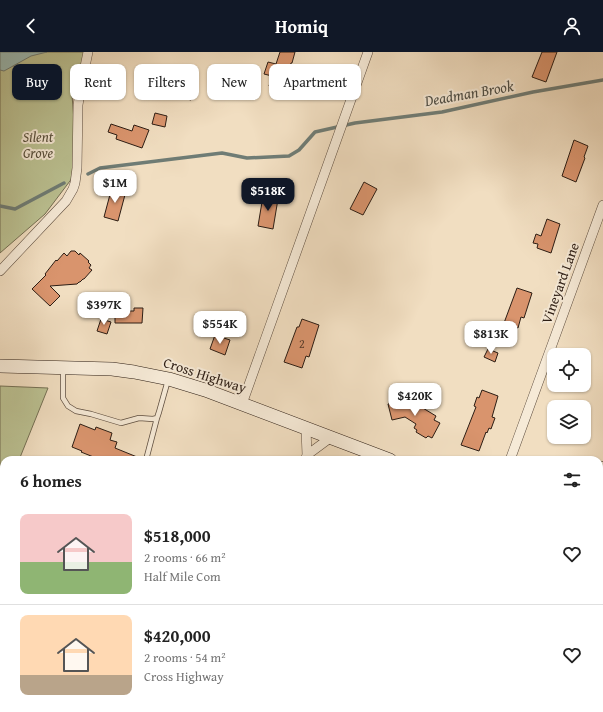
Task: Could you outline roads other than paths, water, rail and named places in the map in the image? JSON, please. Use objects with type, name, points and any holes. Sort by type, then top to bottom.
[{"type":"street","points":[[0,271],[66,201],[74,189],[77,168],[78,105],[88,52]]},
{"type":"street","points":[[242,404],[368,52]]},
{"type":"street","name":"Vineyard Lane","points":[[511,456],[603,205]]},
{"type":"street","name":"Cross Highway","points":[[0,366],[112,369],[169,379],[195,386],[379,456]]},
{"type":"street","points":[[306,429],[306,456]]},
{"type":"street","points":[[307,456],[330,438]]},
{"type":"lane","points":[[62,368],[64,387],[63,398],[68,406],[76,411],[121,423],[139,418],[157,418]]},
{"type":"lane","points":[[147,456],[169,379]]},
{"type":"water","points":[[0,52],[47,52],[31,56],[17,64],[12,64],[12,67],[4,71],[0,70]]},
{"type":"waterway","name":"Deadman Brook","points":[[88,174],[100,168],[222,153],[247,158],[289,156],[299,150],[315,132],[355,123],[442,112],[533,92],[603,80]]},
{"type":"waterway","name":"Deadman Brook","points":[[0,206],[15,209],[64,183]]},
{"type":"park label","name":"Silent Grove","points":[[38,146]]}]
